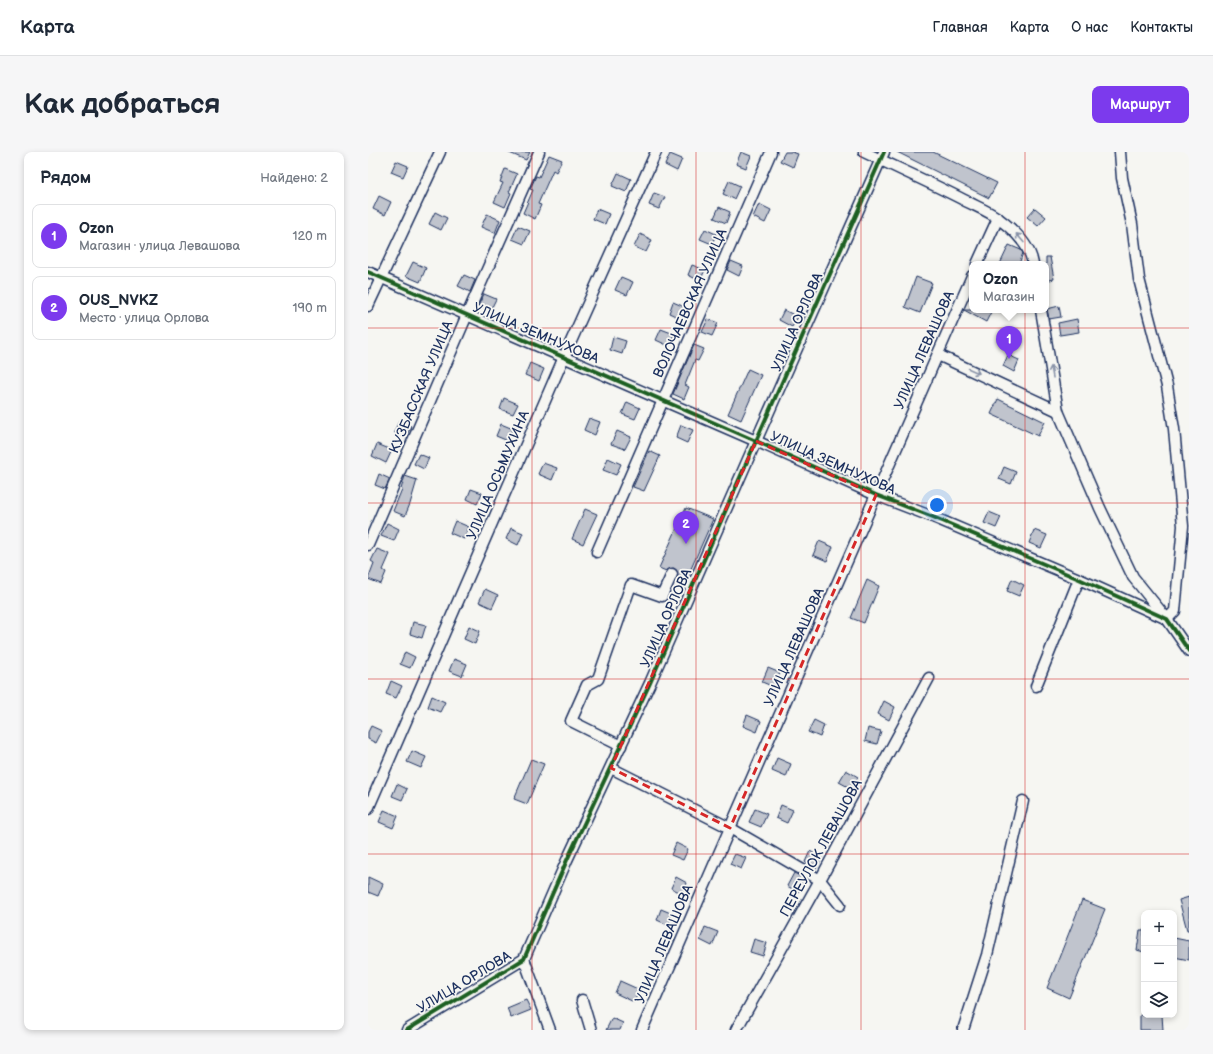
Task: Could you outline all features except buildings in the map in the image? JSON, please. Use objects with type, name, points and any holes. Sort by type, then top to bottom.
[{"type":"street","points":[[368,306],[440,152]]},
{"type":"street","name":"КУЗБАССКАЯ УЛИЦА","points":[[368,545],[539,152]]},
{"type":"street","name":"УЛИЦА ОСЬМУХИНА","points":[[368,809],[564,357],[656,152]]},
{"type":"street","name":"ВОЛОЧАЕВСКАЯ УЛИЦА","points":[[597,552],[771,152]]},
{"type":"street","points":[[864,152],[883,156],[928,182],[998,218],[1018,236],[1028,248],[1033,261]]},
{"type":"street","points":[[1120,152],[1122,178],[1132,224],[1139,279],[1167,386],[1179,471],[1183,526],[1175,611],[1167,619]]},
{"type":"street","name":"УЛИЦА ОРЛОВА","points":[[407,1030],[524,958],[567,860],[611,768],[685,604],[883,156]]},
{"type":"street","points":[[978,261],[998,218]]},
{"type":"street","name":"УЛИЦА ЗЕМНУХОВА","points":[[368,272],[663,400],[876,495],[933,517],[1079,579],[1167,619]]},
{"type":"street","name":"УЛИЦА ЛЕВАШОВА","points":[[642,1030],[969,283]]},
{"type":"street","points":[[1042,313],[1058,411],[1100,508],[1133,576],[1167,619],[1189,651]]},
{"type":"street","points":[[938,355],[1058,411]]},
{"type":"street","points":[[621,746],[571,721],[587,685],[598,679],[631,585],[662,596],[672,574]]},
{"type":"street","points":[[1036,686],[1079,579]]},
{"type":"street","name":"ПЕРЕУЛОК ЛЕВАШОВА","points":[[736,1030],[820,880],[929,678]]},
{"type":"street","points":[[611,768],[730,828],[820,880],[840,905]]},
{"type":"street","points":[[963,1030],[987,954],[1023,801]]},
{"type":"street","points":[[524,958],[550,1030]]},
{"type":"street","points":[[582,1000],[591,1030]]},
{"type":"highlighted area","points":[[756,441],[876,495],[730,828],[611,768]]},
{"type":"cycle path","points":[[407,1030],[524,959],[567,860],[650,683],[884,152]]},
{"type":"cycle path","points":[[368,272],[756,441],[876,495],[933,517],[1079,579],[1167,619],[1189,651]]},
{"type":"place","name":"Ozon","points":[[1009,359]]},
{"type":"place","name":"OUS_NVKZ","points":[[686,544]]}]
